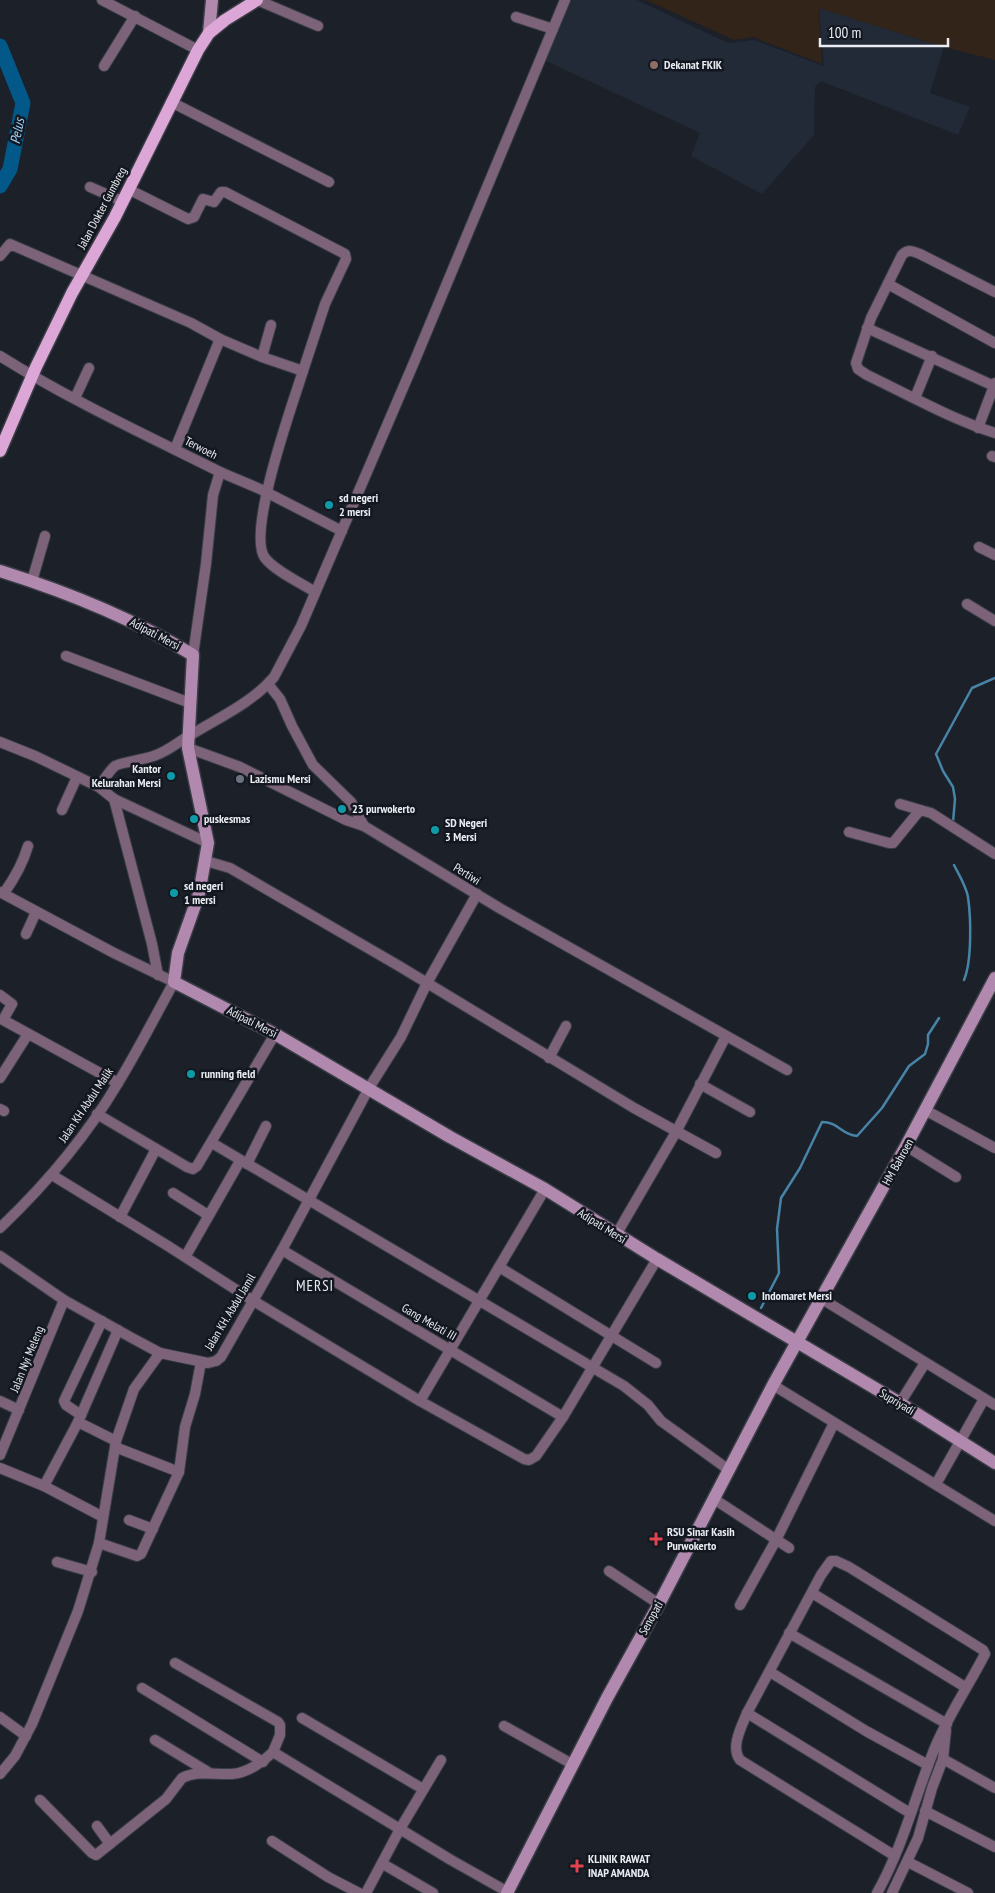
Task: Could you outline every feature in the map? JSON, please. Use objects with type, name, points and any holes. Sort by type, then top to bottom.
[{"type":"main road","name":"Jalan Dokter Gumbreg","points":[[0,451],[32,376],[81,275],[125,195],[198,50],[209,33],[225,20],[257,0]]},
{"type":"street","points":[[102,0],[198,50]]},
{"type":"street","points":[[209,33],[212,0]]},
{"type":"street","points":[[257,0],[318,26]]},
{"type":"street","points":[[99,787],[119,763],[137,761],[192,745],[206,726],[268,684],[274,677],[301,626],[342,531],[565,0]]},
{"type":"street","points":[[104,66],[135,16]]},
{"type":"street","points":[[516,17],[553,30]]},
{"type":"street","points":[[171,102],[329,182]]},
{"type":"street","points":[[90,187],[125,195],[188,219],[194,217],[203,199],[214,202],[220,192],[225,192],[345,254],[346,259],[325,304],[263,491],[262,553],[274,566],[315,592]]},
{"type":"street","points":[[0,256],[10,244],[191,323],[220,339],[262,357],[303,371]]},
{"type":"street","points":[[995,292],[912,251],[906,251],[902,255],[867,328],[856,363],[858,369],[978,428],[995,433]]},
{"type":"street","points":[[888,284],[995,343]]},
{"type":"street","points":[[262,357],[271,325]]},
{"type":"street","points":[[867,328],[994,384],[978,428]]},
{"type":"street","points":[[175,449],[220,339]]},
{"type":"street","name":"Terwoeh","points":[[0,356],[32,376],[220,472],[213,495],[193,655]]},
{"type":"street","points":[[916,398],[932,356]]},
{"type":"street","points":[[74,398],[89,368]]},
{"type":"street","points":[[220,472],[263,491],[342,531]]},
{"type":"street","points":[[32,581],[45,536]]},
{"type":"street","points":[[979,547],[995,555]]},
{"type":"street","name":"Adipati Mersi","points":[[0,571],[79,598],[134,622],[193,655],[190,703],[192,745],[208,843],[213,862],[199,894],[178,953],[181,985],[275,1034],[450,1137],[545,1189],[616,1235],[797,1344]]},
{"type":"street","points":[[967,604],[995,621]]},
{"type":"street","points":[[66,656],[190,703]]},
{"type":"street","points":[[268,684],[283,704],[292,726],[313,765],[351,802],[364,826]]},
{"type":"street","points":[[0,742],[35,756],[99,787],[114,799],[208,843]]},
{"type":"street","name":"Pertiwi","points":[[192,745],[212,757],[240,767],[346,820],[364,826],[477,894],[787,1070]]},
{"type":"street","points":[[62,810],[78,777]]},
{"type":"street","points":[[114,799],[150,934],[158,975]]},
{"type":"street","points":[[900,804],[931,813],[995,854]]},
{"type":"street","points":[[849,832],[893,843],[920,810]]},
{"type":"street","points":[[28,846],[14,879],[2,892],[36,912],[181,985]]},
{"type":"street","points":[[213,862],[399,966],[549,1058],[676,1132],[716,1153]]},
{"type":"street","name":"Jalan KH. Abdul Jamil","points":[[0,1256],[64,1300],[160,1353],[201,1362],[216,1361],[221,1357],[282,1250],[369,1088],[400,1037],[427,983],[477,894]]},
{"type":"street","points":[[26,934],[36,912]]},
{"type":"street","name":"HM Bahroen","points":[[797,1344],[906,1146],[995,978]]},
{"type":"street","name":"Jalan KH Abdul Malik","points":[[0,1228],[54,1176],[102,1117],[118,1083],[181,985]]},
{"type":"street","points":[[0,995],[12,1004],[2,1017],[5,1021],[118,1083]]},
{"type":"street","points":[[549,1058],[566,1026]]},
{"type":"street","points":[[0,1078],[28,1034]]},
{"type":"street","points":[[102,1117],[187,1167],[194,1169],[212,1143],[275,1034]]},
{"type":"street","points":[[616,1235],[676,1132],[726,1036]]},
{"type":"street","points":[[700,1084],[750,1112]]},
{"type":"street","points":[[925,1110],[995,1148]]},
{"type":"street","points":[[188,1252],[208,1215],[266,1126]]},
{"type":"street","points":[[212,1143],[593,1368],[643,1400],[661,1421],[729,1470]]},
{"type":"street","points":[[906,1146],[956,1177]]},
{"type":"street","points":[[120,1217],[156,1149]]},
{"type":"street","points":[[54,1176],[252,1300],[420,1401],[524,1459],[529,1460],[536,1456],[563,1417],[657,1260]]},
{"type":"street","points":[[420,1401],[545,1189]]},
{"type":"street","points":[[173,1193],[208,1215]]},
{"type":"street","name":"Gang Melati III","points":[[282,1250],[563,1417]]},
{"type":"street","points":[[499,1267],[656,1363]]},
{"type":"street","points":[[822,1299],[995,1405]]},
{"type":"street","name":"Jalan Nyi Meleng","points":[[0,1455],[64,1300]]},
{"type":"street","points":[[102,1321],[64,1401],[66,1405],[115,1444],[179,1472]]},
{"type":"street","points":[[44,1486],[80,1418],[118,1330]]},
{"type":"street","name":"Senopati","points":[[507,1892],[544,1823],[572,1764],[659,1604],[773,1385],[797,1344]]},
{"type":"street","name":"Supriyadi","points":[[797,1344],[900,1403],[995,1462]]},
{"type":"street","points":[[0,1774],[15,1756],[32,1724],[71,1628],[92,1572],[99,1543],[115,1444],[134,1389],[160,1353]]},
{"type":"street","points":[[99,1543],[139,1556],[179,1472],[184,1427],[195,1394],[201,1362]]},
{"type":"street","points":[[900,1403],[925,1363]]},
{"type":"street","points":[[773,1385],[995,1521]]},
{"type":"street","points":[[936,1484],[984,1399]]},
{"type":"street","points":[[0,1401],[19,1410]]},
{"type":"street","points":[[740,1605],[776,1540],[834,1423]]},
{"type":"street","points":[[0,1468],[44,1486],[102,1517]]},
{"type":"street","points":[[714,1499],[788,1548]]},
{"type":"street","points":[[129,1520],[153,1529]]},
{"type":"street","points":[[895,1856],[740,1760],[736,1749],[747,1713],[828,1563],[836,1561],[849,1567],[983,1650],[985,1654],[965,1687],[947,1724],[928,1765],[895,1856],[879,1889],[893,1892],[918,1838],[925,1810],[943,1759],[947,1724]]},
{"type":"street","points":[[57,1562],[92,1572]]},
{"type":"street","points":[[610,1571],[659,1604]]},
{"type":"street","points":[[812,1593],[965,1687]]},
{"type":"street","points":[[790,1633],[947,1724]]},
{"type":"street","points":[[40,1800],[92,1854],[97,1854],[166,1799],[182,1778],[208,1772],[234,1774],[263,1762],[272,1752],[280,1735],[280,1725],[278,1722],[175,1663]]},
{"type":"street","points":[[770,1672],[866,1731],[928,1765]]},
{"type":"street","points":[[142,1688],[263,1762]]},
{"type":"street","points":[[747,1713],[910,1813]]},
{"type":"street","points":[[0,1717],[26,1736]]},
{"type":"street","points":[[302,1718],[423,1789]]},
{"type":"street","points":[[504,1726],[572,1764]]},
{"type":"street","points":[[155,1740],[208,1772]]},
{"type":"street","points":[[272,1752],[507,1892]]},
{"type":"street","points":[[943,1759],[995,1788]]},
{"type":"street","points":[[366,1893],[400,1829],[441,1760]]},
{"type":"street","points":[[921,1783],[932,1788]]},
{"type":"street","points":[[925,1810],[995,1848]]},
{"type":"street","points":[[97,1826],[110,1844]]},
{"type":"street","points":[[903,1833],[918,1838]]},
{"type":"street","points":[[272,1840],[328,1877],[359,1893]]},
{"type":"street","points":[[908,1862],[968,1893]]},
{"type":"street","points":[[383,1864],[433,1893]]},
{"type":"shaded area","points":[[570,0],[637,0],[728,43],[754,40],[824,66],[819,8],[944,47],[930,93],[970,107],[958,135],[821,81],[815,87],[814,135],[762,194],[691,156],[700,133],[542,59]]},
{"type":"shaded area","points":[[646,0],[995,0],[995,60],[944,47],[819,8],[822,64],[753,37],[734,40]]},
{"type":"waterway","name":"Pelus","points":[[0,46],[23,103],[10,169],[0,186]]},
{"type":"waterway","points":[[953,822],[955,799],[953,787],[943,771],[936,754],[972,688],[995,678]]},
{"type":"waterway","points":[[954,865],[966,889],[969,906],[970,951],[964,980]]},
{"type":"waterway","points":[[761,1308],[779,1273],[777,1229],[781,1198],[800,1168],[822,1122],[832,1124],[851,1135],[857,1136],[882,1108],[909,1066],[925,1054],[928,1035],[939,1018]]},
{"type":"place","name":"Dekanat FKIK","points":[[654,65]]},
{"type":"place","name":"sd negeri 2 mersi","points":[[329,505]]},
{"type":"place","name":"Kantor Kelurahan Mersi","points":[[171,776]]},
{"type":"place","name":"Lazismu Mersi","points":[[240,779]]},
{"type":"place","name":"23 purwokerto","points":[[342,809]]},
{"type":"place","name":"puskesmas","points":[[194,819]]},
{"type":"place","name":"SD Negeri 3 Mersi","points":[[435,830]]},
{"type":"place","name":"sd negeri 1 mersi","points":[[174,893]]},
{"type":"place","name":"running field","points":[[191,1074]]},
{"type":"place","name":"Indomaret Mersi","points":[[752,1296]]},
{"type":"place","name":"RSU Sinar Kasih Purwokerto","points":[[656,1539]]},
{"type":"place","name":"KLINIK RAWAT INAP AMANDA","points":[[577,1866]]},
{"type":"district","name":"MERSI","points":[[315,1286]]}]
